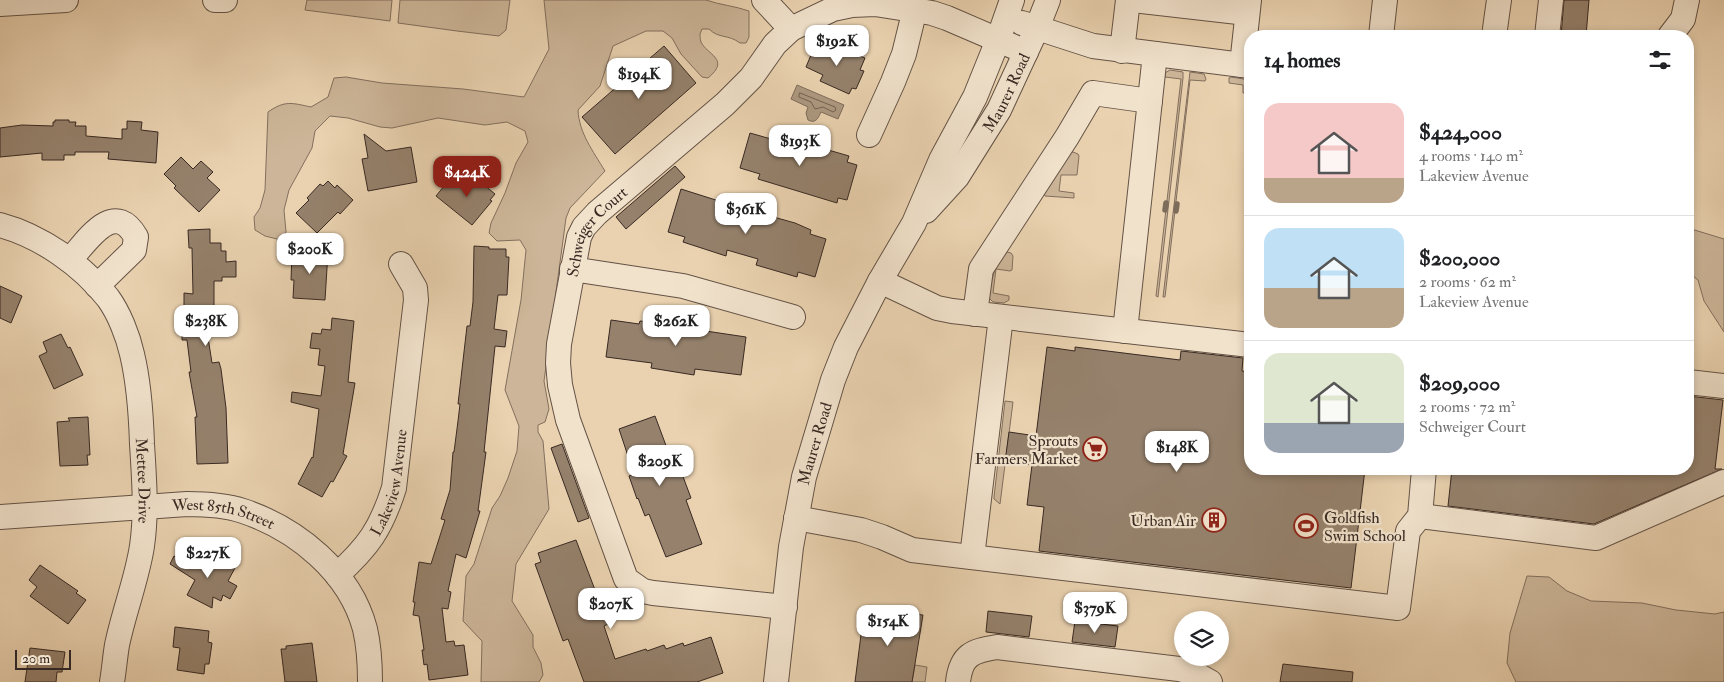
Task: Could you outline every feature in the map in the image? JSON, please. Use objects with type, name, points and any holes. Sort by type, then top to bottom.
[{"type":"street","points":[[0,4],[66,0]]},
{"type":"street","points":[[214,0],[225,0]]},
{"type":"street","points":[[764,0],[791,29]]},
{"type":"street","name":"Maurer Road","points":[[914,223],[957,177],[999,110],[1048,0]]},
{"type":"street","points":[[1122,50],[1128,0]]},
{"type":"street","points":[[1132,0],[1248,7],[1247,30]]},
{"type":"street","points":[[1382,30],[1385,0]]},
{"type":"street","points":[[1495,30],[1499,0]]},
{"type":"street","points":[[1548,30],[1551,0]]},
{"type":"street","points":[[1675,30],[1683,19],[1687,0]]},
{"type":"street","name":"Schweiger Court","points":[[785,607],[653,594],[642,591],[626,579],[568,420],[560,385],[559,344],[579,237],[591,220],[725,104],[751,78],[776,44],[791,29],[833,9],[852,5],[875,4],[928,7],[1026,52]]},
{"type":"street","points":[[869,134],[904,54],[928,7]]},
{"type":"street","points":[[1009,8],[1037,28],[1093,46],[1155,54],[1244,60]]},
{"type":"street","name":"Maurer Road","points":[[776,682],[796,518],[804,477],[833,380],[846,347],[880,281],[914,223],[941,160],[975,97],[1009,8]]},
{"type":"street","points":[[1125,331],[1155,54]]},
{"type":"street","points":[[975,314],[980,269],[1068,137],[1093,93],[1150,101]]},
{"type":"street","points":[[70,260],[102,225],[109,221],[126,224],[136,237],[134,250],[97,286]]},
{"type":"street","name":"Mettee Drive","points":[[0,225],[17,231],[70,260],[109,299],[132,352],[139,395],[146,506],[139,563],[118,644],[112,682]]},
{"type":"street","name":"Lakeview Avenue","points":[[337,575],[367,545],[385,512],[394,488],[416,300],[415,288],[401,264]]},
{"type":"street","points":[[572,269],[683,286],[793,317]]},
{"type":"street","points":[[880,281],[937,308],[952,311],[1244,344]]},
{"type":"street","points":[[972,557],[1002,317]]},
{"type":"street","points":[[1694,383],[1724,386]]},
{"type":"street","points":[[796,518],[861,530],[912,550],[1398,608],[1408,531],[1420,516],[1423,475]]},
{"type":"street","points":[[1420,516],[1596,538],[1724,482]]},
{"type":"street","name":"West 85th Street","points":[[0,517],[146,506],[208,504],[242,510],[277,525],[315,552],[337,575]]},
{"type":"street","points":[[337,575],[357,608],[365,628],[370,682]]},
{"type":"street","points":[[958,682],[959,669],[973,653],[997,646],[1179,669],[1194,673],[1210,682]]},
{"type":"shaded area","points":[[307,0],[392,0],[390,21],[305,10]]},
{"type":"shaded area","points":[[400,0],[510,0],[506,30],[499,36],[398,23]]},
{"type":"shaded area","points":[[544,0],[706,0],[749,11],[749,37],[746,43],[740,43],[731,38],[716,34],[709,29],[702,29],[700,34],[701,42],[717,62],[715,72],[708,78],[702,77],[681,54],[672,38],[663,31],[646,31],[613,46],[600,86],[578,110],[584,134],[605,171],[570,208],[566,218],[544,381],[549,409],[545,422],[538,425],[538,432],[543,441],[549,509],[516,564],[512,601],[533,635],[533,647],[541,663],[543,675],[539,682],[481,682],[482,641],[463,621],[466,576],[474,564],[492,508],[508,478],[517,451],[519,426],[505,390],[521,300],[526,250],[520,240],[497,241],[489,233],[491,223],[516,163],[528,142],[525,131],[507,122],[485,125],[438,118],[392,128],[330,116],[315,131],[312,148],[289,190],[284,210],[286,232],[281,240],[265,236],[255,230],[254,217],[260,208],[265,190],[268,112],[284,104],[299,104],[311,107],[328,97],[334,78],[346,77],[382,83],[463,89],[524,97],[549,49]]},
{"type":"shaded area","points":[[1170,70],[1183,72],[1183,78],[1158,297],[1156,296],[1181,79],[1165,77],[1165,73]]},
{"type":"shaded area","points":[[1190,72],[1204,74],[1206,79],[1205,81],[1190,80],[1165,297],[1163,297]]},
{"type":"shaded area","points":[[1229,78],[1244,79],[1244,93],[1243,85],[1229,83]]},
{"type":"shaded area","points":[[1073,152],[1079,156],[1077,175],[1061,175],[1059,191],[1074,193],[1074,198],[1045,196],[1044,193],[1070,153]]},
{"type":"shaded area","points":[[1694,230],[1724,239],[1724,332],[1704,301],[1698,280],[1694,277]]},
{"type":"shaded area","points":[[1007,252],[1013,256],[1012,270],[996,269],[993,293],[1009,296],[1009,300],[1004,303],[993,302],[989,298],[992,279],[996,268],[999,262]]},
{"type":"shaded area","points":[[1005,401],[1013,402],[1000,504],[994,497]]},
{"type":"shaded area","points":[[1527,576],[1549,577],[1567,591],[1591,601],[1642,603],[1676,610],[1715,614],[1724,612],[1724,682],[1516,682],[1507,663],[1510,633]]},
{"type":"shaded area","points":[[915,665],[927,667],[925,682],[912,682]]},
{"type":"water","points":[[797,85],[844,105],[838,119],[821,112],[815,121],[808,120],[806,113],[808,107],[791,99]]},
{"type":"building","points":[[1564,0],[1589,0],[1586,30],[1562,30]]},
{"type":"building","points":[[816,43],[828,49],[830,44],[865,58],[860,70],[864,71],[856,89],[852,88],[849,94],[820,81],[823,75],[806,67]]},
{"type":"building","points":[[664,46],[696,83],[615,154],[582,117]]},
{"type":"building","points":[[55,120],[69,120],[69,122],[76,122],[75,126],[86,126],[86,136],[122,139],[122,129],[127,129],[127,121],[142,122],[141,130],[158,132],[156,163],[108,159],[109,152],[75,152],[75,155],[64,155],[64,160],[42,160],[42,153],[0,157],[0,128],[22,125],[53,126]]},
{"type":"building","points":[[750,133],[771,139],[773,134],[849,156],[847,162],[857,165],[847,200],[838,198],[837,203],[758,179],[760,174],[740,168]]},
{"type":"building","points":[[364,134],[386,151],[411,147],[417,182],[368,191],[362,159],[368,158]]},
{"type":"building","points":[[181,157],[193,169],[201,161],[213,172],[207,178],[220,190],[199,212],[174,188],[176,186],[164,174]]},
{"type":"building","points":[[675,166],[685,177],[626,229],[616,217]]},
{"type":"building","points":[[472,175],[495,194],[490,200],[492,201],[472,225],[436,196],[449,180],[455,180],[460,184],[463,179],[467,182]]},
{"type":"building","points":[[328,181],[335,188],[337,185],[353,200],[340,214],[338,212],[317,233],[296,213],[309,200],[307,198],[320,184],[323,186]]},
{"type":"building","points":[[681,189],[741,208],[740,212],[769,220],[770,216],[795,223],[811,230],[810,234],[826,239],[815,277],[798,272],[797,277],[756,265],[758,259],[727,250],[726,256],[683,242],[685,237],[668,232]]},
{"type":"building","points":[[210,229],[210,243],[221,243],[221,251],[226,251],[226,262],[236,261],[236,277],[222,277],[222,281],[214,281],[214,331],[207,331],[212,363],[219,362],[221,369],[226,408],[228,463],[197,464],[195,417],[197,417],[189,372],[191,372],[187,340],[182,340],[182,314],[184,314],[184,293],[193,294],[192,248],[189,248],[188,230]]},
{"type":"building","points":[[474,246],[489,247],[489,249],[506,249],[506,257],[509,257],[507,295],[498,295],[494,329],[507,331],[505,347],[495,346],[484,452],[486,452],[478,511],[480,511],[466,558],[456,554],[448,591],[451,592],[448,609],[442,608],[446,642],[454,641],[455,646],[464,645],[468,675],[429,680],[427,664],[424,665],[422,650],[424,650],[419,616],[413,615],[415,602],[413,602],[419,562],[431,564],[445,520],[441,519],[450,490],[467,326],[470,326],[473,302]]},
{"type":"building","points":[[306,250],[328,252],[325,300],[293,298],[294,280],[291,280],[292,253],[305,254]]},
{"type":"building","points":[[0,286],[22,296],[11,323],[0,318]]},
{"type":"building","points":[[332,318],[354,321],[348,382],[355,383],[343,454],[347,456],[333,482],[331,481],[322,497],[298,484],[313,458],[319,409],[291,402],[292,392],[321,396],[325,366],[318,365],[320,349],[310,348],[312,333],[321,334],[322,329],[331,330]]},
{"type":"building","points":[[658,318],[700,325],[699,330],[746,337],[741,375],[695,369],[694,375],[651,368],[652,363],[606,357],[611,320],[639,324],[640,321],[657,323]]},
{"type":"building","points":[[61,334],[68,348],[70,347],[83,375],[54,389],[39,356],[47,352],[43,342]]},
{"type":"building","points":[[1047,347],[1075,351],[1075,347],[1180,360],[1181,351],[1243,358],[1244,475],[1364,475],[1351,588],[1039,551],[1044,507],[1027,505],[1032,465],[1005,462],[1009,432],[1036,436]]},
{"type":"building","points":[[1694,397],[1723,400],[1715,469],[1722,469],[1594,524],[1448,506],[1451,475],[1694,475]]},
{"type":"building","points":[[655,416],[671,459],[676,457],[691,498],[686,500],[702,544],[666,557],[649,514],[645,516],[637,499],[629,476],[634,474],[619,429]]},
{"type":"building","points":[[88,417],[90,455],[87,455],[88,465],[60,466],[57,422],[70,421],[68,418]]},
{"type":"building","points":[[562,444],[589,518],[578,522],[551,448]]},
{"type":"building","points":[[576,540],[608,624],[604,626],[615,659],[646,649],[647,651],[664,645],[666,649],[683,643],[684,646],[711,637],[723,673],[697,682],[584,682],[568,639],[563,641],[535,564],[541,562],[538,553]]},
{"type":"building","points":[[210,553],[236,566],[228,581],[237,586],[230,599],[223,595],[221,601],[213,597],[212,608],[187,595],[195,580],[170,564],[174,556],[202,569]]},
{"type":"building","points":[[40,565],[78,591],[76,593],[86,600],[68,624],[30,596],[37,587],[29,580]]},
{"type":"building","points":[[867,609],[923,615],[912,682],[855,682],[863,619],[866,619]]},
{"type":"building","points":[[988,611],[1032,616],[1029,637],[986,632]]},
{"type":"building","points":[[1075,621],[1118,626],[1115,647],[1072,642]]},
{"type":"building","points":[[175,627],[209,631],[208,642],[212,643],[209,664],[205,664],[204,674],[177,670],[180,648],[173,647]]},
{"type":"building","points":[[312,643],[317,682],[285,682],[281,649],[286,649],[286,646]]},
{"type":"building","points":[[30,648],[65,652],[62,672],[57,672],[56,682],[25,682]]},
{"type":"building","points":[[1283,664],[1353,672],[1352,682],[1280,682]]},
{"type":"waterway","points":[[1165,210],[1166,203]]},
{"type":"waterway","points":[[1176,211],[1177,204]]},
{"type":"place","name":"Sprouts Farmers Market","points":[[1095,449]]},
{"type":"place","name":"Urban Air","points":[[1214,520]]},
{"type":"place","name":"Goldfish Swim School","points":[[1306,526]]}]
